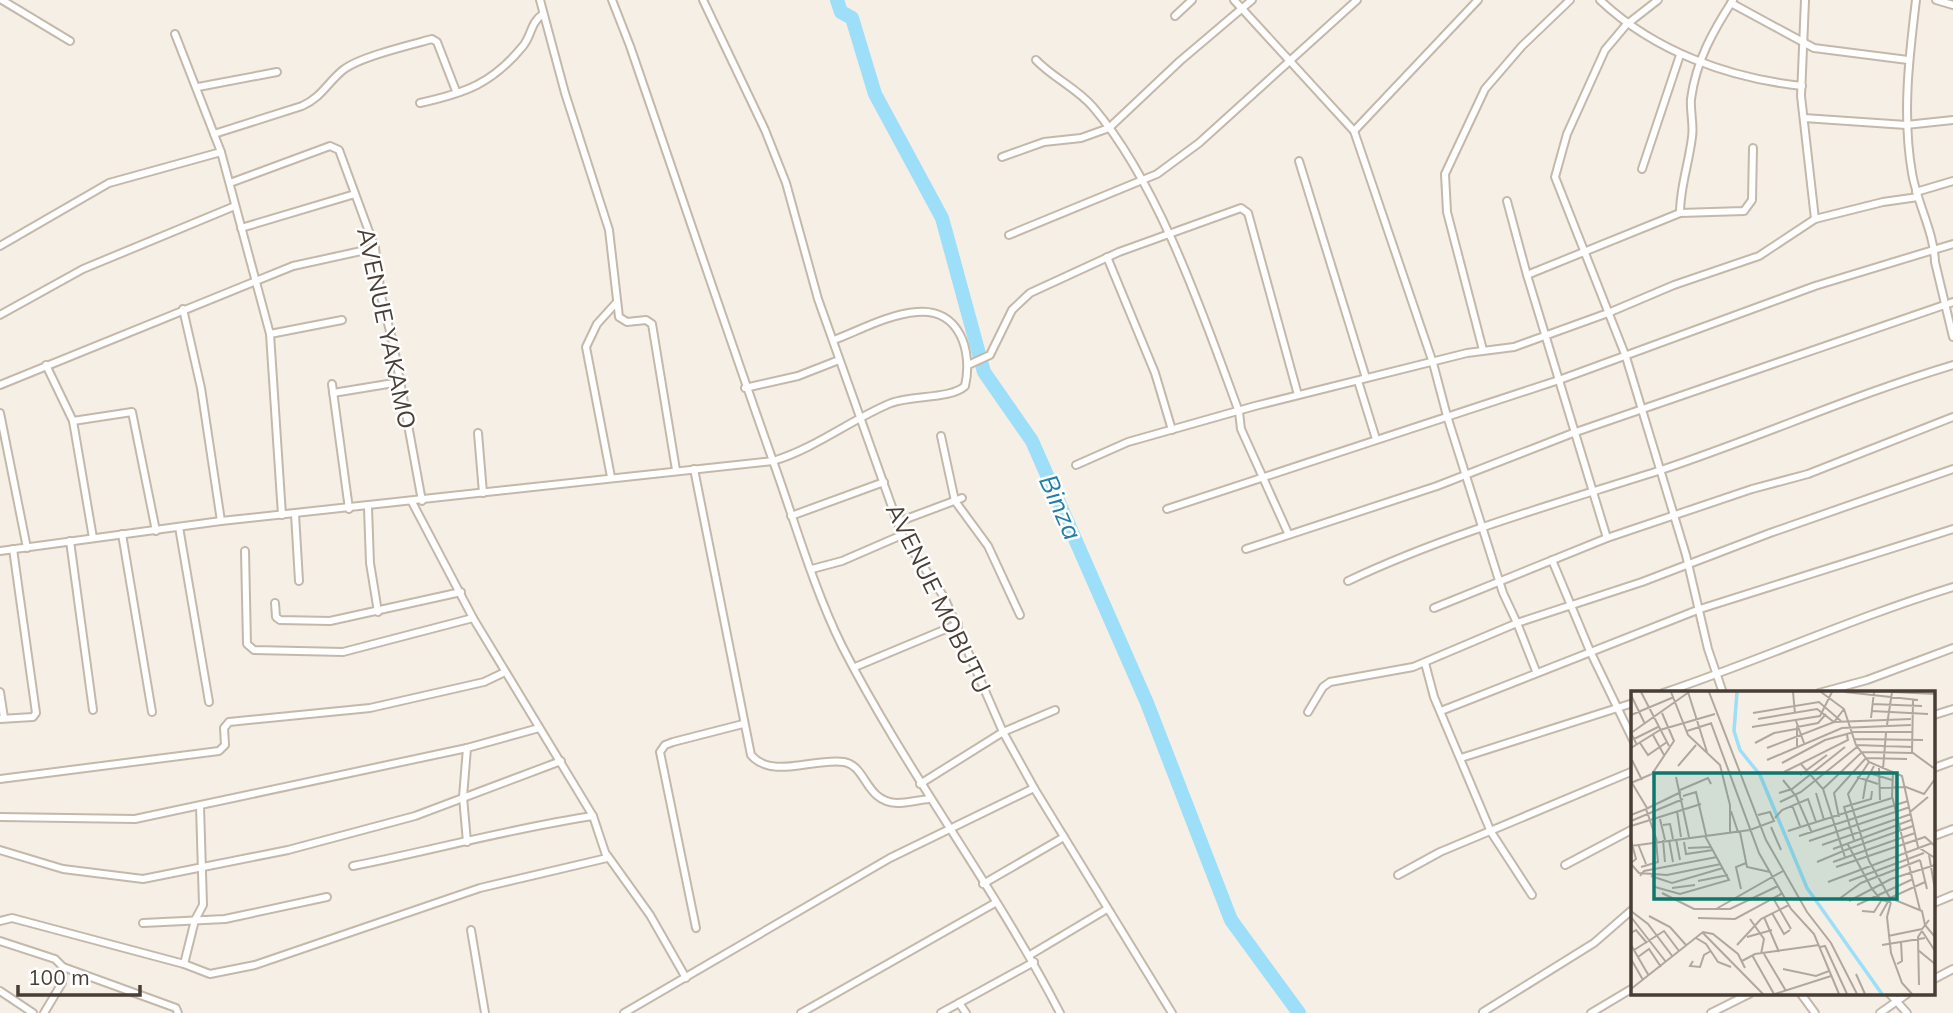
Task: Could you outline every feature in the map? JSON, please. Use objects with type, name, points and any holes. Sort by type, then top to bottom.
[{"type":"street","points":[[2,0],[70,41]]},
{"type":"street","points":[[540,0],[542,14],[606,218],[616,303],[623,320],[646,320],[653,324],[676,470]]},
{"type":"street","points":[[612,0],[635,59],[745,388],[826,610],[920,784],[1032,958],[1060,1013]]},
{"type":"street","name":"AVENUE MOBUTU","points":[[703,0],[778,162],[791,198],[818,299],[902,536],[937,583],[958,624],[1003,732],[1034,788],[1172,1013]]},
{"type":"street","points":[[1175,16],[1192,0]]},
{"type":"street","points":[[1234,0],[1354,131],[1433,363],[1465,475],[1500,581],[1536,671]]},
{"type":"street","points":[[1002,156],[1044,142],[1081,138],[1109,128],[1252,0]]},
{"type":"street","points":[[1010,235],[1157,174],[1199,143],[1357,0]]},
{"type":"street","points":[[1354,131],[1478,0]]},
{"type":"street","points":[[1483,350],[1447,212],[1444,194],[1448,164],[1485,89],[1522,46],[1570,0]]},
{"type":"street","points":[[1600,0],[1626,25],[1680,55],[1753,79],[1801,86]]},
{"type":"street","points":[[1658,0],[1626,25],[1605,50],[1573,118],[1555,170],[1557,184],[1586,251],[1626,357],[1722,691]]},
{"type":"street","points":[[1804,0],[1801,86],[1815,219]]},
{"type":"street","points":[[1916,0],[1908,60],[1906,125],[1917,195],[1935,249],[1935,262],[1950,303],[1953,337]]},
{"type":"street","points":[[1936,0],[1953,5]]},
{"type":"street","points":[[1680,213],[1680,193],[1693,135],[1692,98],[1700,62],[1716,24],[1732,2],[1804,44],[1827,52],[1908,60]]},
{"type":"street","points":[[420,103],[450,96],[456,91],[468,91],[496,74],[525,43],[533,22],[542,14]]},
{"type":"street","points":[[175,34],[198,87],[221,152],[270,334],[282,515]]},
{"type":"street","points":[[214,134],[314,101],[342,71],[359,61],[432,39],[437,42],[456,91]]},
{"type":"street","points":[[1642,169],[1680,55]]},
{"type":"street","points":[[1036,60],[1083,96],[1109,128],[1141,181],[1196,296],[1239,412],[1241,429],[1287,533]]},
{"type":"street","points":[[198,87],[277,72]]},
{"type":"street","points":[[1804,118],[1906,125],[1953,120]]},
{"type":"street","name":"AVENUE YAKAMO","points":[[230,183],[333,145],[340,150],[375,248],[381,296],[422,501]]},
{"type":"street","points":[[1527,275],[1680,213],[1737,213],[1750,207],[1753,148]]},
{"type":"street","points":[[0,246],[109,183],[221,152]]},
{"type":"street","points":[[1299,161],[1362,380],[1376,439]]},
{"type":"street","points":[[1076,465],[1128,442],[1298,395],[1483,350],[1501,350],[1545,337],[1674,285],[1759,256],[1815,219],[1917,195],[1953,181]]},
{"type":"street","points":[[241,228],[355,194]]},
{"type":"street","points":[[1507,201],[1573,433],[1607,538]]},
{"type":"street","points":[[0,315],[83,269],[235,206]]},
{"type":"street","points":[[971,364],[990,355],[1006,319],[1020,301],[1041,286],[1107,257],[1169,237],[1237,209],[1247,211],[1298,395]]},
{"type":"street","points":[[1167,509],[1626,357],[1815,286],[1953,244]]},
{"type":"street","points":[[0,385],[293,266],[375,248]]},
{"type":"street","points":[[1107,257],[1154,373],[1172,430]]},
{"type":"street","points":[[611,477],[586,347],[597,324],[616,303]]},
{"type":"street","points":[[1246,549],[1465,475],[1573,433],[1950,303]]},
{"type":"street","points":[[183,309],[201,388],[221,522]]},
{"type":"street","points":[[0,551],[221,522],[368,508],[611,477],[773,461],[800,453],[893,402],[958,391],[965,386],[971,364],[963,337],[948,322],[929,313],[910,313],[834,340]]},
{"type":"street","points":[[270,334],[342,320]]},
{"type":"street","points":[[745,388],[798,376],[839,360]]},
{"type":"street","points":[[46,365],[74,421],[93,538]]},
{"type":"street","points":[[1348,581],[1395,559],[1659,470],[1904,380],[1953,365]]},
{"type":"street","points":[[334,393],[400,382]]},
{"type":"street","points":[[332,384],[349,509]]},
{"type":"street","points":[[74,421],[132,412],[156,531]]},
{"type":"street","points":[[0,413],[27,548]]},
{"type":"street","points":[[1434,608],[1607,538],[1674,518],[1752,489],[1808,474],[1953,417]]},
{"type":"street","points":[[478,433],[483,493]]},
{"type":"street","points":[[941,436],[959,499],[988,546],[1020,615]]},
{"type":"street","points":[[694,468],[751,755],[764,764],[843,762],[856,768],[869,789],[885,801],[897,803],[929,799]]},
{"type":"street","points":[[1308,712],[1323,687],[1330,682],[1390,673],[1425,663],[1517,623],[1571,607],[1953,469]]},
{"type":"street","points":[[791,516],[884,482]]},
{"type":"street","points":[[898,522],[959,499]]},
{"type":"street","points":[[412,502],[473,618],[593,816],[607,855],[650,915],[686,978]]},
{"type":"street","points":[[368,508],[370,563],[378,612]]},
{"type":"street","points":[[295,514],[299,581]]},
{"type":"street","points":[[179,527],[209,702]]},
{"type":"street","points":[[1441,711],[1536,671],[1700,609],[1953,529]]},
{"type":"street","points":[[122,534],[152,712]]},
{"type":"street","points":[[811,569],[842,561],[902,536]]},
{"type":"street","points":[[70,541],[93,710]]},
{"type":"street","points":[[0,691],[2,719],[33,717],[36,713],[13,549]]},
{"type":"street","points":[[245,551],[247,644],[254,650],[343,652],[473,618]]},
{"type":"street","points":[[1552,560],[1590,651],[1631,736]]},
{"type":"street","points":[[1669,691],[1716,675],[1792,643],[1953,587]]},
{"type":"street","points":[[275,603],[276,617],[280,620],[330,621],[461,592]]},
{"type":"street","points":[[855,667],[958,624]]},
{"type":"street","points":[[1826,691],[1867,680],[1953,648]]},
{"type":"street","points":[[1425,663],[1434,697],[1491,832],[1532,895]]},
{"type":"street","points":[[0,779],[219,751],[225,745],[224,728],[229,722],[370,708],[484,682],[505,672]]},
{"type":"street","points":[[1461,758],[1631,704]]},
{"type":"street","points":[[1936,714],[1953,709]]},
{"type":"street","points":[[920,784],[1003,732],[1055,710]]},
{"type":"street","points":[[695,928],[660,752],[665,745],[673,742],[743,724]]},
{"type":"street","points":[[0,817],[135,819],[467,748],[539,727]]},
{"type":"street","points":[[467,748],[463,797],[467,842]]},
{"type":"street","points":[[0,850],[64,869],[143,879],[288,850],[395,822],[561,761]]},
{"type":"street","points":[[1936,767],[1953,761]]},
{"type":"street","points":[[1398,875],[1440,852],[1631,772]]},
{"type":"street","points":[[624,1013],[878,865],[1034,788]]},
{"type":"street","points":[[184,964],[195,920],[203,909],[204,865],[200,806]]},
{"type":"street","points":[[353,866],[467,842],[518,828],[593,816]]},
{"type":"street","points":[[1936,835],[1953,829]]},
{"type":"street","points":[[1565,865],[1631,830]]},
{"type":"street","points":[[983,884],[1064,837]]},
{"type":"street","points":[[0,920],[12,918],[184,964],[210,974],[255,965],[412,914],[459,894],[604,860],[607,855]]},
{"type":"street","points":[[1936,902],[1953,895]]},
{"type":"street","points":[[143,923],[255,914],[327,897]]},
{"type":"street","points":[[801,1013],[995,903]]},
{"type":"street","points":[[941,1013],[1107,909]]},
{"type":"street","points":[[1483,1012],[1594,943],[1631,911]]},
{"type":"street","points":[[471,930],[485,1013]]},
{"type":"street","points":[[0,941],[176,1008],[178,1013]]},
{"type":"street","points":[[44,1013],[62,983],[63,967]]},
{"type":"street","points":[[1936,978],[1953,968]]},
{"type":"street","points":[[1591,1013],[1631,989]]},
{"type":"street","points":[[0,991],[33,1013]]},
{"type":"street","points":[[1711,1013],[1745,996]]},
{"type":"street","points":[[1802,996],[1815,1013]]},
{"type":"street","points":[[1892,996],[1907,1013]]},
{"type":"street","points":[[1880,1013],[1904,996]]},
{"type":"street","points":[[959,1003],[966,1013]]},
{"type":"waterway","name":"Binza","points":[[837,0],[841,12],[852,18],[875,94],[942,218],[984,372],[1032,441],[1147,703],[1231,920],[1299,1013]]}]
